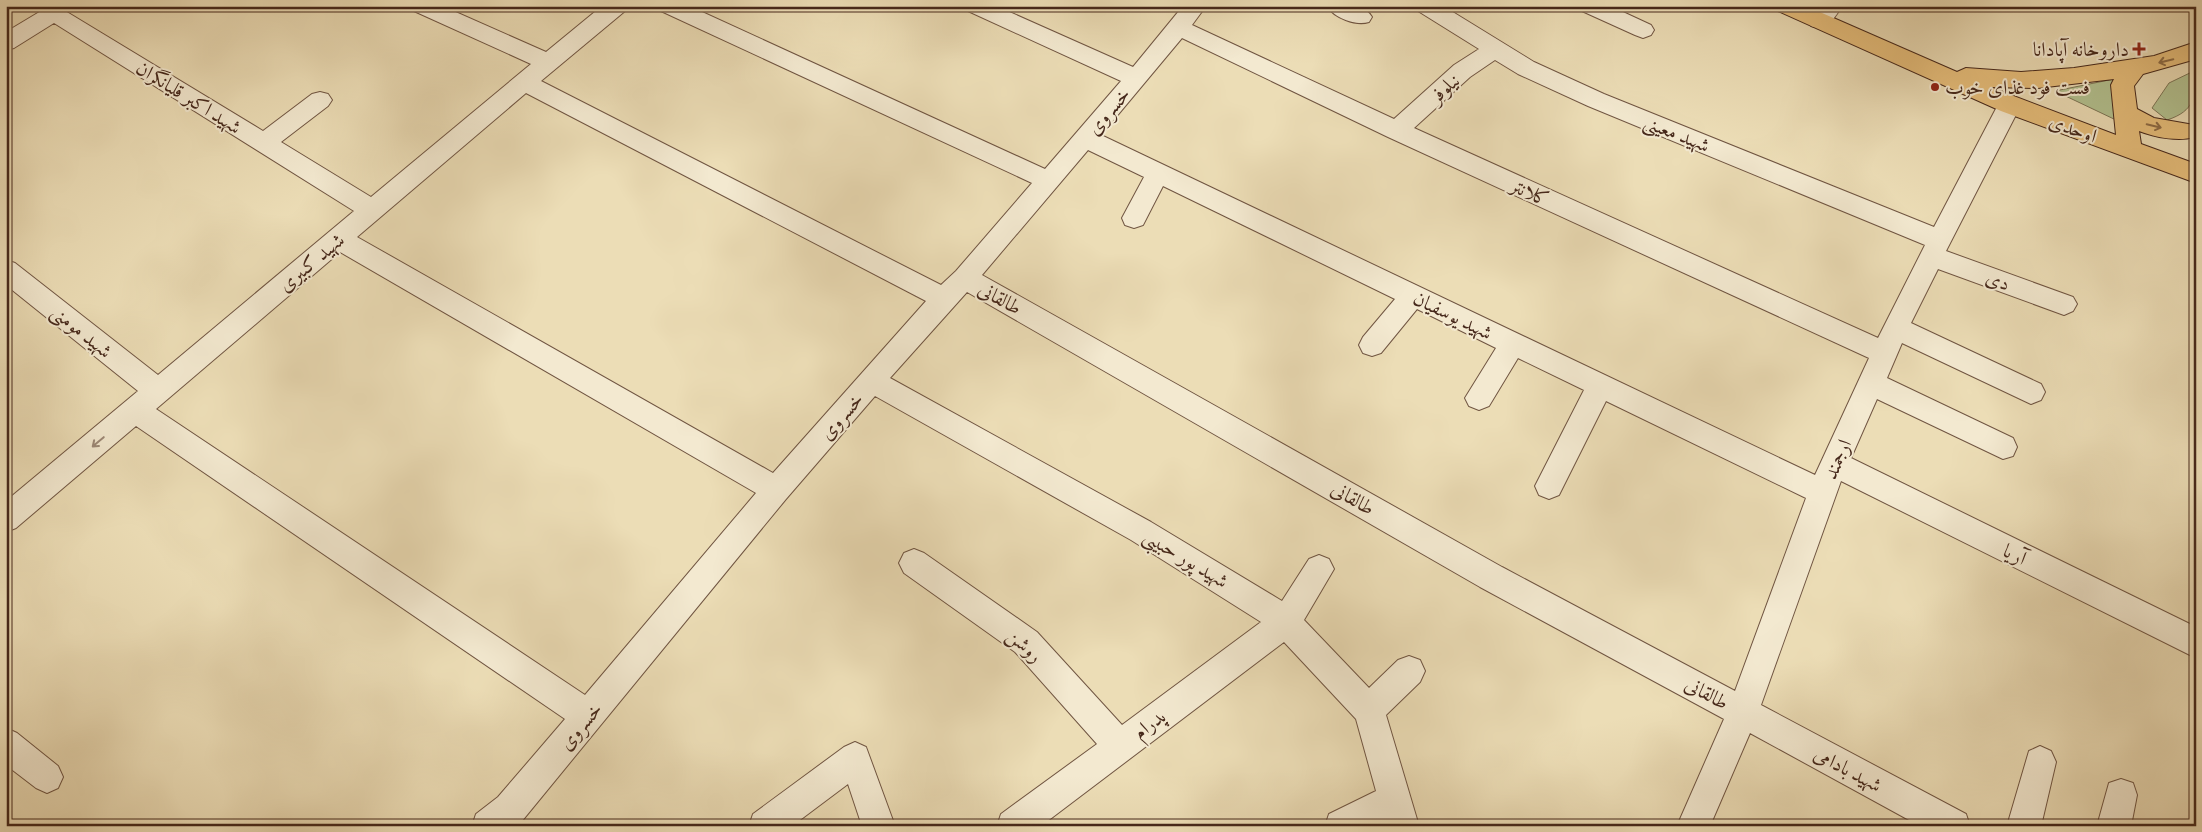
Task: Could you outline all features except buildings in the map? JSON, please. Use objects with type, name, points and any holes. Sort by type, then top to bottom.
[{"type":"main road","name":"اوحدی","points":[[1786,6],[1825,13],[1933,70],[2009,104],[2196,174]]},
{"type":"main road","points":[[1933,70],[1998,81],[2053,80],[2136,68],[2181,57],[2196,50]]},
{"type":"main road","points":[[2130,150],[2122,85],[2136,68]]},
{"type":"main road","points":[[2124,113],[2150,126],[2191,125]]},
{"type":"main road","points":[[2162,161],[2191,125]]},
{"type":"street","points":[[422,6],[548,62]]},
{"type":"street","name":"شهید کبیری","points":[[6,519],[524,82],[617,6]]},
{"type":"street","points":[[669,6],[1048,181]]},
{"type":"street","points":[[976,6],[1136,78]]},
{"type":"street","points":[[1338,6],[1361,17]]},
{"type":"street","name":"شهید معینی","points":[[1426,6],[1526,68],[1935,248]]},
{"type":"street","points":[[1590,6],[1643,30]]},
{"type":"street","name":"شهید اکبر قلیانگران","points":[[6,42],[54,13],[372,210]]},
{"type":"street","name":"خسروی","points":[[488,826],[510,809],[776,490],[944,298],[965,278],[1187,16]]},
{"type":"street","name":"کلانتر","points":[[1187,16],[1396,131],[1884,353]]},
{"type":"street","name":"نیلوفر","points":[[1396,131],[1462,71],[1495,49]]},
{"type":"street","points":[[524,82],[944,298]]},
{"type":"street","points":[[264,143],[320,100]]},
{"type":"street","name":"ارجمند","points":[[1693,826],[1743,712],[1822,492],[1895,327],[2009,104]]},
{"type":"street","name":"شهید یوسفیان","points":[[1085,138],[1822,492]]},
{"type":"street","points":[[1134,218],[1158,173]]},
{"type":"street","points":[[339,239],[776,490]]},
{"type":"street","name":"دی","points":[[1935,248],[2064,304]]},
{"type":"street","name":"شهید مومنی","points":[[6,270],[158,391]]},
{"type":"street","name":"طالقانی","points":[[965,278],[1491,577],[1743,712]]},
{"type":"street","points":[[1372,344],[1413,296]]},
{"type":"street","points":[[1895,327],[2031,392]]},
{"type":"street","points":[[1479,398],[1513,344]]},
{"type":"street","name":"شهید پور حبیبی","points":[[871,382],[1141,531],[1265,606],[1286,622],[1369,710],[1399,813]]},
{"type":"street","points":[[1870,383],[2002,447]]},
{"type":"street","points":[[1549,486],[1600,386]]},
{"type":"street","points":[[135,410],[588,716]]},
{"type":"street","name":"آریا","points":[[1835,464],[2196,643]]},
{"type":"street","name":"روشن","points":[[914,563],[1026,642],[1120,746]]},
{"type":"street","points":[[1286,622],[1319,569]]},
{"type":"street","name":"پدرام","points":[[1013,826],[1286,622]]},
{"type":"street","points":[[1369,710],[1409,671]]},
{"type":"street","name":"شهید بادامی","points":[[1743,712],[1954,826]]},
{"type":"street","points":[[6,744],[47,777]]},
{"type":"street","points":[[765,826],[855,758],[879,826]]},
{"type":"street","points":[[2024,826],[2040,762]]},
{"type":"street","points":[[1341,826],[1399,813]]},
{"type":"green space","points":[[2196,70],[2194,95],[2192,101],[2183,112],[2167,120],[2152,108],[2169,83]]},
{"type":"green space","points":[[2114,79],[2116,120],[2055,91]]},
{"type":"place","name":"داروخانه آپادانا","points":[[2139,49]]},
{"type":"place","name":"فست فود غذای خوب","points":[[1935,87]]}]
